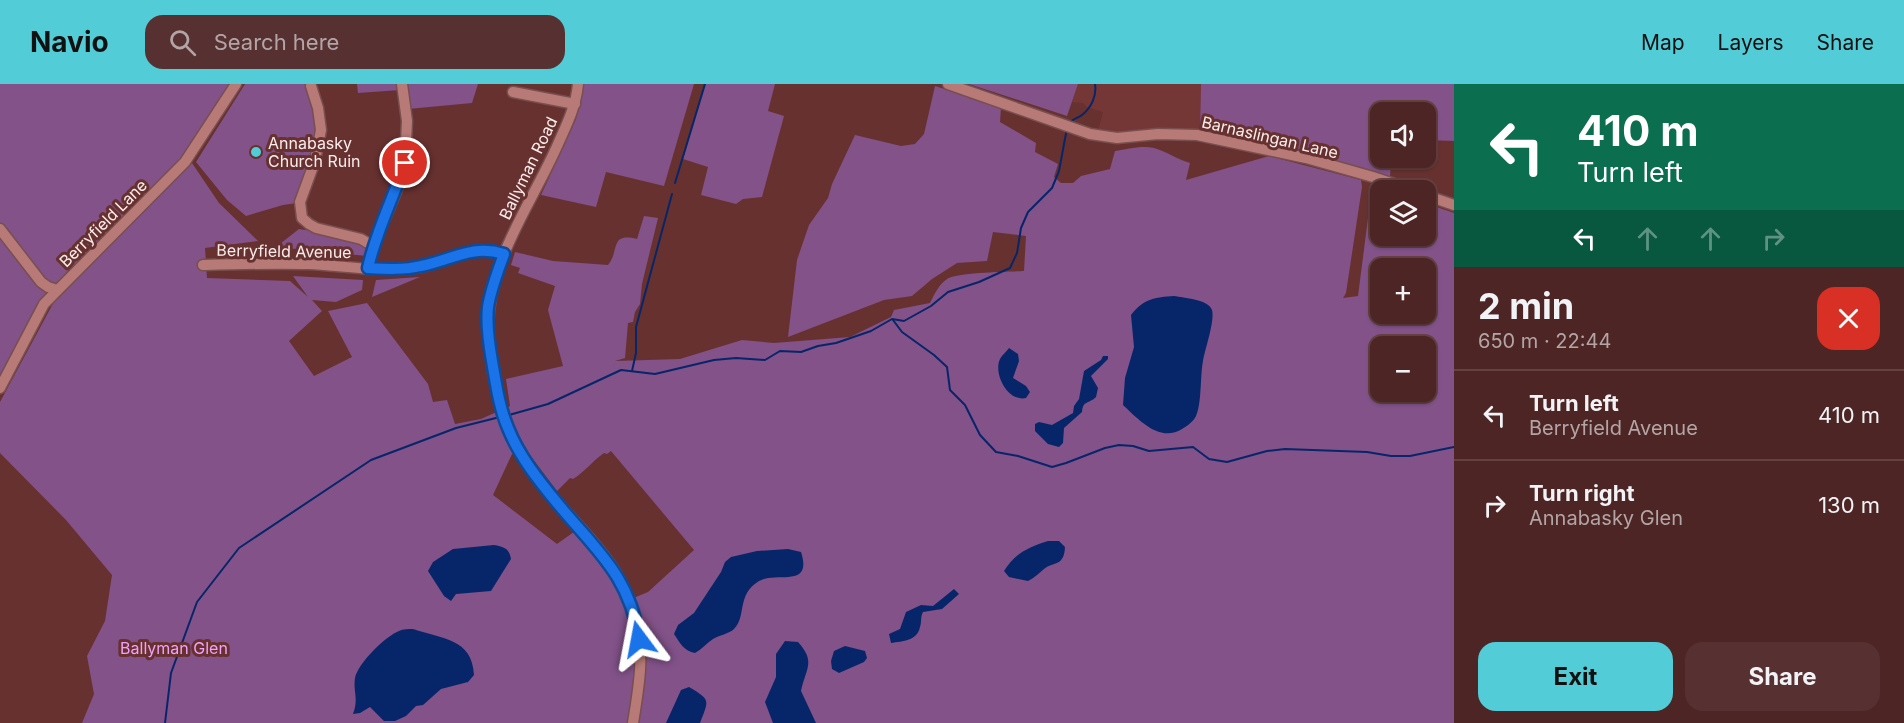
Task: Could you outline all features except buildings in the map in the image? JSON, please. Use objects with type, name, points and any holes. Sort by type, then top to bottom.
[{"type":"street","name":"Berryfield Lane","points":[[0,388],[44,304],[185,162],[236,84]]},
{"type":"street","points":[[368,268],[373,246],[396,192],[405,163],[407,121],[402,84]]},
{"type":"street","name":"Ballyman Road","points":[[578,84],[575,104],[544,174],[504,254],[493,286],[487,322],[493,374],[500,403],[508,428],[520,453],[537,478],[596,545],[616,574],[629,600],[637,626],[641,653],[633,723]]},
{"type":"street","name":"Barnaslingan Lane","points":[[948,84],[1090,134],[1117,138],[1185,134],[1217,139],[1306,158],[1382,180]]},
{"type":"street","points":[[311,86],[318,108],[321,130],[315,161],[300,202],[302,218],[316,228],[361,239],[373,246]]},
{"type":"street","points":[[513,92],[575,104]]},
{"type":"street","points":[[1436,199],[1454,205]]},
{"type":"street","points":[[0,229],[40,282],[57,290]]},
{"type":"street","name":"Berryfield Avenue","points":[[203,265],[290,264],[368,268],[419,267],[482,249],[504,254]]},
{"type":"shaded area","points":[[1078,84],[1201,84],[1200,132],[1119,135],[1098,132],[1103,112],[1087,107],[1083,103],[1072,102]]},
{"type":"green space","points":[[0,84],[230,84],[180,161],[62,282],[54,284],[44,280],[0,223]]},
{"type":"green space","points":[[245,84],[312,84],[316,102],[317,148],[297,203],[246,216],[227,200],[196,162]]},
{"type":"green space","points":[[357,84],[478,84],[472,103],[408,109],[400,90],[358,93]]},
{"type":"green space","points":[[582,84],[694,84],[664,186],[606,172],[596,207],[541,195],[576,119]]},
{"type":"green space","points":[[705,84],[775,84],[768,111],[784,116],[762,197],[743,199],[736,204],[701,195],[708,167],[683,159]]},
{"type":"green space","points":[[969,84],[1078,84],[1067,116]]},
{"type":"green space","points":[[1201,84],[1454,84],[1454,141],[1436,140],[1436,102],[1370,102],[1370,168],[1390,168],[1390,177],[1302,150],[1200,132]]},
{"type":"green space","name":"Ballyman Glen","points":[[935,86],[1001,107],[1000,122],[1036,143],[1035,152],[1058,164],[1054,177],[1061,183],[1073,183],[1081,176],[1110,169],[1115,151],[1145,147],[1158,149],[1190,163],[1186,180],[1269,156],[1361,180],[1362,187],[1346,293],[1343,298],[1358,296],[1370,203],[1370,246],[1436,246],[1436,207],[1454,213],[1454,723],[82,723],[94,694],[87,656],[105,621],[112,575],[66,520],[0,453],[0,402],[56,298],[192,163],[219,203],[258,241],[205,248],[207,278],[290,281],[308,297],[293,276],[363,280],[362,290],[336,302],[312,300],[322,311],[289,341],[314,376],[352,357],[328,311],[367,303],[428,384],[433,402],[447,400],[455,424],[481,419],[510,406],[506,379],[563,366],[548,310],[555,286],[518,273],[520,268],[511,265],[515,252],[553,261],[608,265],[619,240],[622,238],[637,239],[644,216],[658,218],[642,284],[640,304],[633,322],[628,323],[625,358],[615,361],[680,359],[742,340],[774,343],[850,337],[891,317],[894,310],[930,303],[939,287],[947,279],[972,274],[1024,271],[1026,236],[993,232],[987,261],[957,263],[932,279],[912,296],[884,300],[788,337],[797,260],[809,225],[828,198],[832,184],[855,135],[901,146],[915,144],[924,134]],"holes":[[[526,450],[557,491],[570,478],[573,479],[604,453],[611,451],[694,550],[648,592],[631,599],[578,529],[557,544],[493,495],[512,454]]]},
{"type":"green space","points":[[299,229],[319,232],[367,247],[367,256],[276,247]]},
{"type":"green space","points":[[0,235],[47,293],[0,384]]},
{"type":"green space","points":[[420,277],[372,297],[376,280]]},
{"type":"water","points":[[1174,296],[1206,303],[1210,306],[1213,315],[1203,361],[1196,416],[1182,429],[1174,433],[1166,433],[1150,428],[1123,405],[1125,378],[1134,347],[1131,315],[1140,305],[1150,300]]},
{"type":"water","points":[[1009,348],[1018,354],[1019,361],[1013,378],[1026,386],[1030,392],[1026,398],[1013,396],[1000,379],[998,365]]},
{"type":"water","points":[[1103,356],[1108,356],[1108,359],[1091,376],[1098,388],[1096,397],[1085,404],[1082,412],[1064,428],[1063,443],[1059,447],[1048,444],[1035,431],[1035,424],[1039,422],[1052,425],[1073,413],[1074,406],[1079,399],[1084,371],[1101,360]]},
{"type":"water","points":[[1048,541],[1059,541],[1065,547],[1061,561],[1028,581],[1009,577],[1004,571],[1023,552]]},
{"type":"water","points":[[501,546],[509,552],[511,559],[491,591],[456,594],[451,601],[444,596],[428,571],[433,562],[453,549]]},
{"type":"water","points":[[788,549],[801,552],[802,571],[791,577],[766,578],[759,581],[747,593],[738,624],[734,629],[713,639],[695,653],[683,646],[674,634],[678,625],[694,613],[725,562],[731,557],[757,551]]},
{"type":"water","points":[[954,589],[959,594],[942,609],[923,612],[920,627],[913,638],[891,643],[889,634],[900,629],[906,612],[921,605],[933,606]]},
{"type":"water","points":[[413,629],[445,638],[461,647],[468,654],[474,675],[468,682],[441,689],[423,705],[416,706],[406,716],[395,721],[384,721],[370,707],[353,714],[356,704],[355,678],[361,665],[387,638],[402,630]]},
{"type":"water","points":[[785,641],[798,642],[807,655],[808,665],[801,691],[816,723],[773,723],[765,702],[776,677],[776,654]]},
{"type":"water","points":[[845,646],[865,651],[867,658],[864,662],[839,673],[832,669],[831,661],[834,651]]},
{"type":"water","points":[[689,687],[706,701],[700,723],[666,723],[681,690]]},
{"type":"waterway","points":[[675,183],[705,84]]},
{"type":"waterway","points":[[1070,123],[1091,105],[1095,84]]},
{"type":"waterway","points":[[509,415],[548,404],[621,370],[655,374],[714,360],[736,358],[765,360],[780,351],[801,352],[836,343],[871,331],[892,319],[904,321],[931,306],[948,292],[979,282],[1010,268],[1017,253],[1021,228],[1028,212],[1052,188],[1059,171],[1067,128]]},
{"type":"waterway","points":[[632,371],[636,353],[636,327],[672,194]]},
{"type":"waterway","points":[[893,320],[902,332],[947,367],[950,390],[965,405],[980,435],[996,452],[1018,456],[1052,467],[1119,445],[1149,451],[1193,447],[1209,459],[1227,462],[1267,451],[1285,449],[1410,456],[1454,447]]},
{"type":"waterway","points":[[165,723],[171,673],[197,602],[239,548],[371,460],[456,428],[500,417]]},
{"type":"place","name":"Annabasky Church Ruin","points":[[256,152]]},
{"type":"route","points":[[405,163],[396,192],[373,246],[368,268],[419,267],[482,249],[504,254],[493,286],[487,322],[493,374],[508,428],[520,453],[537,478],[559,506],[596,545],[616,574],[629,600],[639,639]]}]
